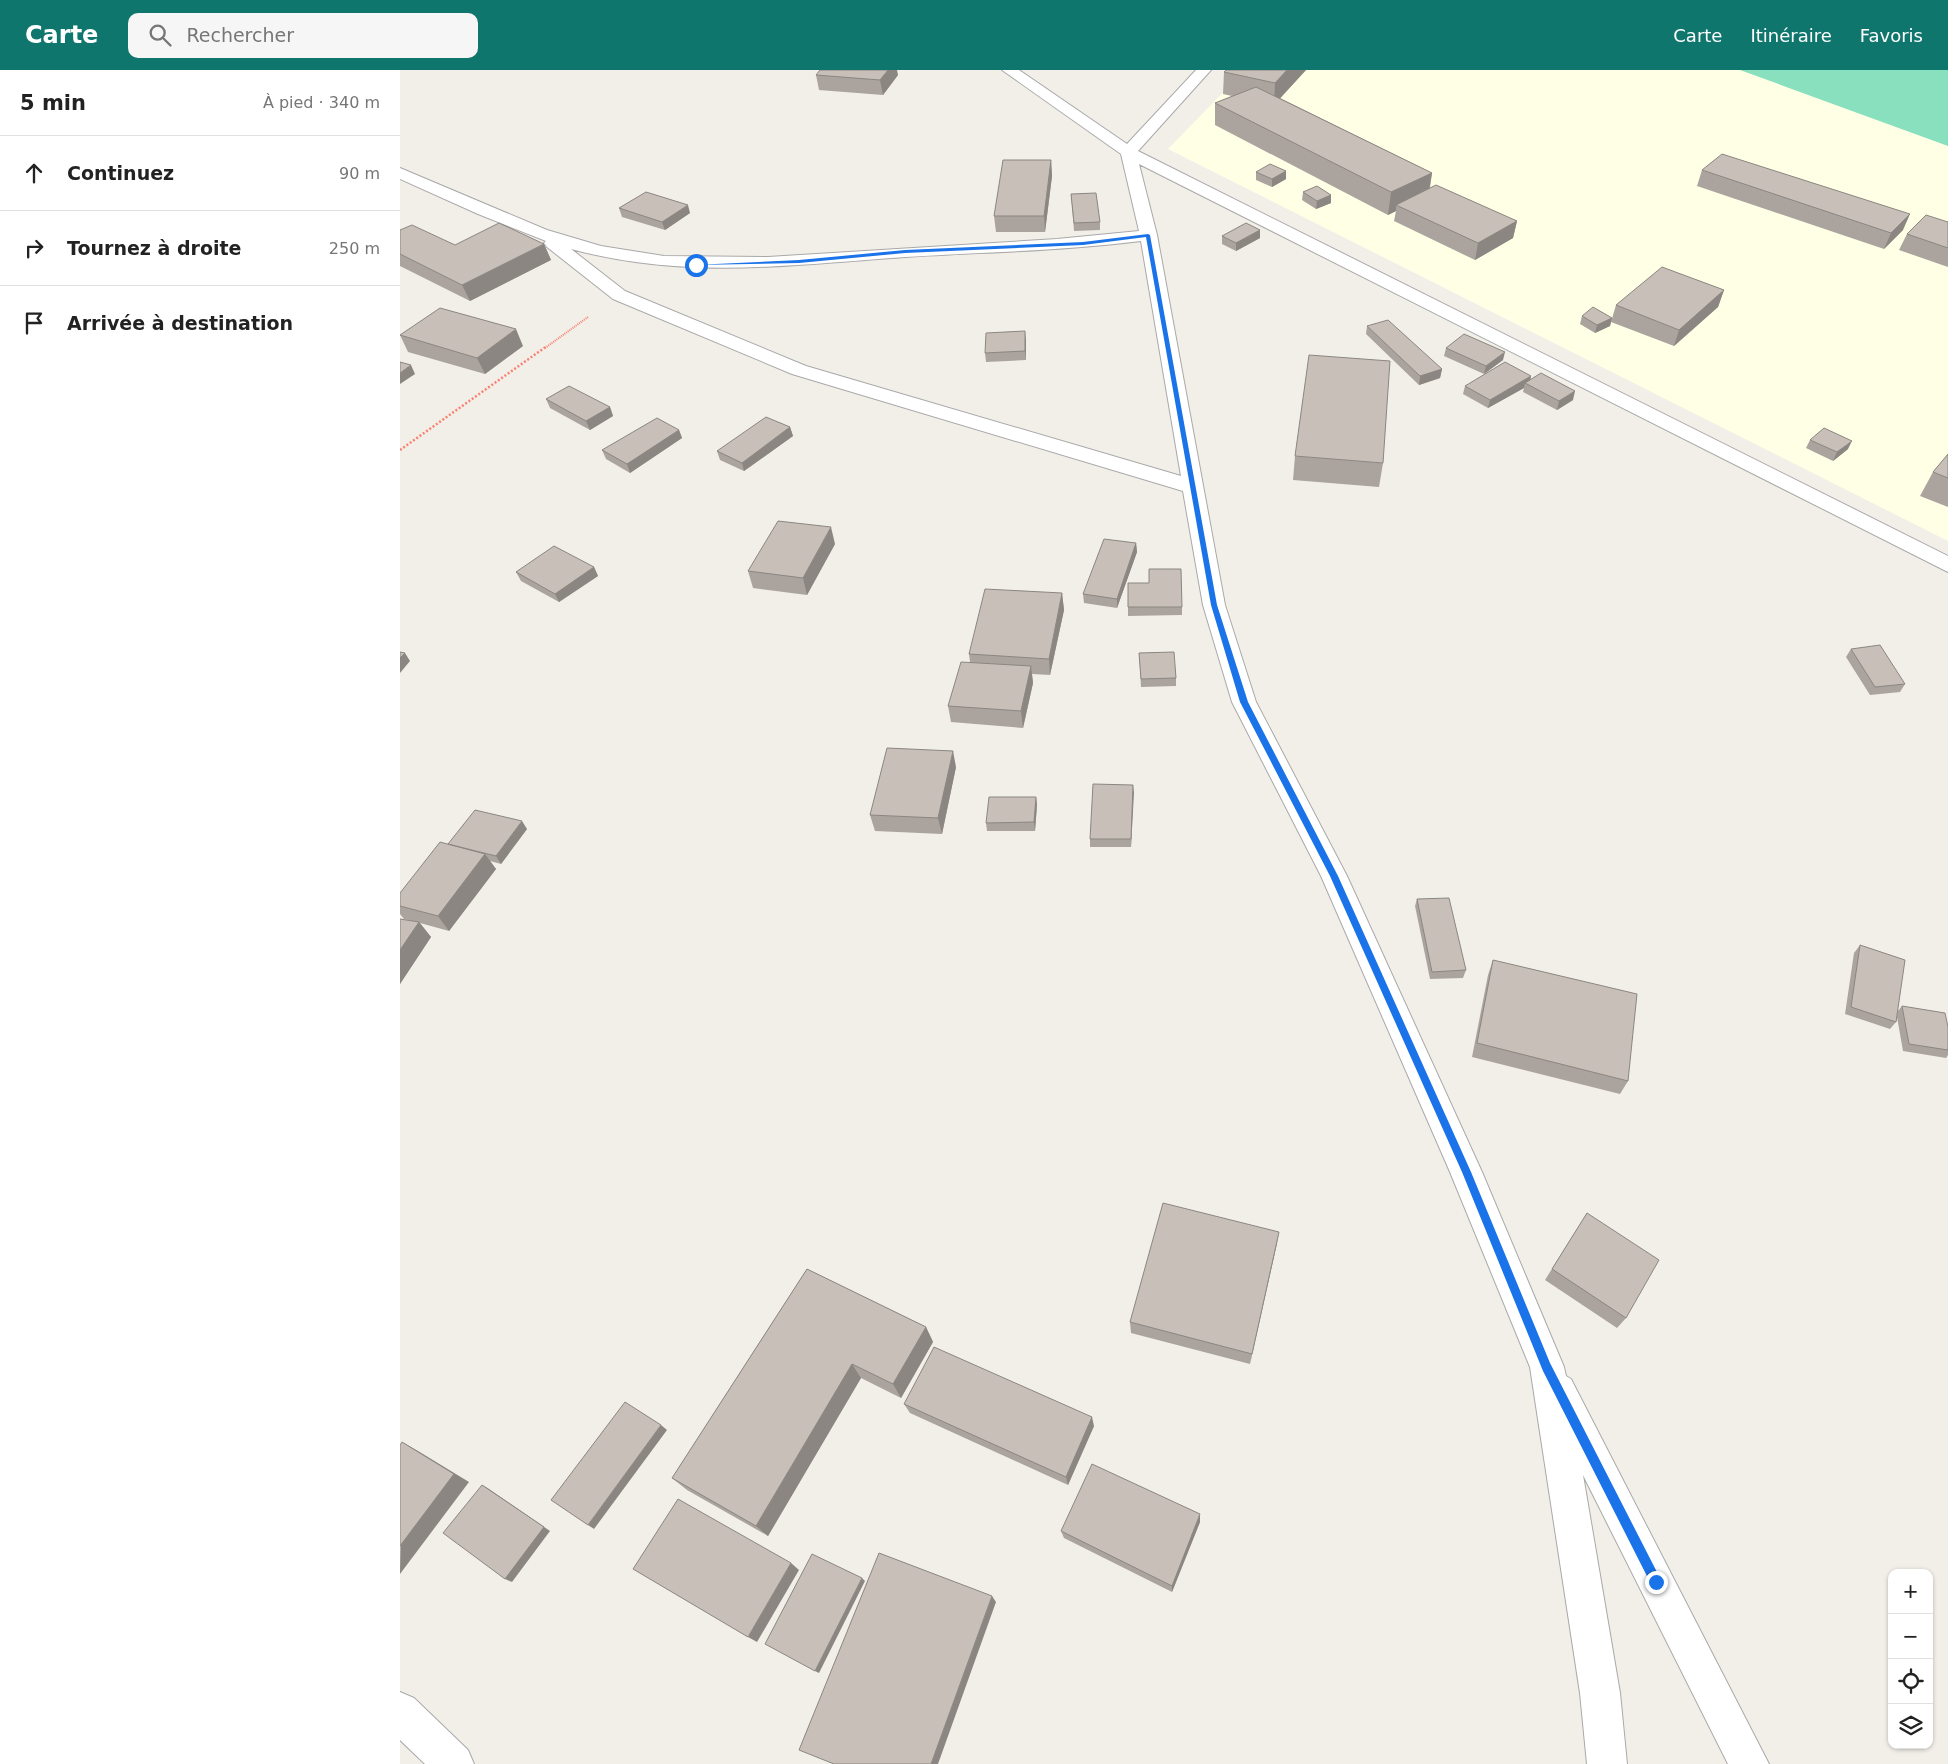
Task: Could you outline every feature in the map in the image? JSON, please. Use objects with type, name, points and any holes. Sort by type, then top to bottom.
[{"type":"street","points":[[1008,70],[1128,152],[1948,565]]},
{"type":"street","points":[[1128,152],[1204,70]]},
{"type":"street","points":[[1128,152],[1148,235],[1214,605],[1244,702],[1334,876],[1466,1172],[1547,1367],[1749,1764]]},
{"type":"street","points":[[400,173],[546,237],[629,257],[696,265],[799,262],[905,252],[1083,244],[1148,235]]},
{"type":"street","points":[[546,237],[619,295],[799,370],[1194,487]]},
{"type":"street","points":[[1547,1367],[1600,1693],[1607,1764]]},
{"type":"street","points":[[400,1712],[454,1764]]},
{"type":"path","points":[[400,450],[619,295]]},
{"type":"shaded area","points":[[1245,70],[1948,70],[1948,541],[1168,149]]},
{"type":"green space","points":[[1740,70],[1948,70],[1948,146]]},
{"type":"building","points":[[820,70],[888,70],[880,80],[816,75]]},
{"type":"building","points":[[1226,70],[1287,70],[1275,83],[1224,72]]},
{"type":"building","points":[[1256,87],[1432,173],[1391,192],[1215,103]]},
{"type":"building","points":[[1722,154],[1910,214],[1891,233],[1702,170]]},
{"type":"building","points":[[1003,160],[1051,160],[1044,216],[994,216]]},
{"type":"building","points":[[1270,164],[1286,171],[1272,179],[1256,172]]},
{"type":"building","points":[[1436,185],[1517,221],[1478,243],[1396,205]]},
{"type":"building","points":[[1317,186],[1331,195],[1317,201],[1303,192]]},
{"type":"building","points":[[646,192],[688,205],[662,222],[619,208]]},
{"type":"building","points":[[1096,193],[1100,222],[1074,223],[1071,194]]},
{"type":"building","points":[[1926,215],[1948,222],[1948,248],[1907,234]]},
{"type":"building","points":[[499,223],[544,244],[462,285],[400,254],[400,230],[412,225],[455,245]]},
{"type":"building","points":[[1246,223],[1260,230],[1236,243],[1222,236]]},
{"type":"building","points":[[1662,267],[1724,290],[1679,330],[1616,305]]},
{"type":"building","points":[[1593,307],[1612,318],[1597,325],[1582,316]]},
{"type":"building","points":[[440,308],[516,329],[477,358],[400,335]]},
{"type":"building","points":[[1388,320],[1442,369],[1420,376],[1367,326]]},
{"type":"building","points":[[1025,331],[1025,351],[985,353],[986,333]]},
{"type":"building","points":[[1464,334],[1505,352],[1486,366],[1446,348]]},
{"type":"building","points":[[1309,355],[1390,361],[1383,463],[1295,456]]},
{"type":"building","points":[[400,362],[411,365],[400,373]]},
{"type":"building","points":[[1505,362],[1531,376],[1490,400],[1465,386]]},
{"type":"building","points":[[1541,373],[1575,391],[1559,401],[1525,383]]},
{"type":"building","points":[[569,386],[610,407],[586,421],[546,399]]},
{"type":"building","points":[[766,417],[790,427],[742,463],[717,451]]},
{"type":"building","points":[[657,418],[679,430],[627,464],[602,450]]},
{"type":"building","points":[[1824,428],[1852,441],[1837,452],[1810,440]]},
{"type":"building","points":[[1948,454],[1948,478],[1933,472]]},
{"type":"building","points":[[778,521],[831,527],[803,578],[748,571]]},
{"type":"building","points":[[1104,539],[1136,543],[1117,599],[1083,594]]},
{"type":"building","points":[[554,546],[594,567],[555,594],[516,572]]},
{"type":"building","points":[[1149,569],[1181,569],[1182,607],[1128,607],[1128,583],[1149,583]]},
{"type":"building","points":[[985,589],[1062,593],[1049,659],[969,654]]},
{"type":"building","points":[[1880,645],[1905,684],[1875,687],[1851,649]]},
{"type":"building","points":[[1174,652],[1176,678],[1141,679],[1139,653]]},
{"type":"building","points":[[961,662],[1031,666],[1021,711],[948,706]]},
{"type":"building","points":[[887,748],[953,751],[938,818],[870,815]]},
{"type":"building","points":[[1093,784],[1133,785],[1131,839],[1090,839]]},
{"type":"building","points":[[989,797],[1036,797],[1034,822],[986,823]]},
{"type":"building","points":[[475,810],[522,821],[496,856],[448,844]]},
{"type":"building","points":[[440,842],[485,854],[438,916],[400,906],[400,893]]},
{"type":"building","points":[[1449,898],[1466,970],[1432,972],[1417,899]]},
{"type":"building","points":[[400,919],[419,922],[400,950]]},
{"type":"building","points":[[1860,945],[1905,960],[1896,1022],[1851,1007]]},
{"type":"building","points":[[1493,960],[1637,994],[1628,1081],[1477,1043]]},
{"type":"building","points":[[1902,1006],[1945,1013],[1948,1027],[1948,1050],[1909,1044]]},
{"type":"building","points":[[1163,1203],[1279,1232],[1252,1354],[1130,1322]]},
{"type":"building","points":[[1587,1213],[1659,1260],[1626,1318],[1552,1269]]},
{"type":"building","points":[[807,1269],[926,1327],[893,1384],[852,1364],[756,1526],[672,1478]]},
{"type":"building","points":[[934,1347],[1092,1417],[1066,1477],[904,1404]]},
{"type":"building","points":[[625,1402],[661,1425],[588,1525],[551,1500]]},
{"type":"building","points":[[402,1442],[454,1474],[400,1546],[400,1445]]},
{"type":"building","points":[[1092,1464],[1200,1514],[1172,1586],[1061,1531]]},
{"type":"building","points":[[482,1485],[544,1527],[505,1579],[443,1533]]},
{"type":"building","points":[[678,1499],[791,1563],[748,1637],[633,1569]]},
{"type":"building","points":[[879,1553],[992,1596],[931,1764],[834,1764],[799,1750]]},
{"type":"building","points":[[812,1554],[862,1578],[815,1671],[765,1644]]},
{"type":"route","points":[[696,265],[799,262],[905,252],[1083,244],[1148,235],[1214,605],[1244,702],[1334,876],[1466,1172],[1547,1367],[1656,1582]]}]
